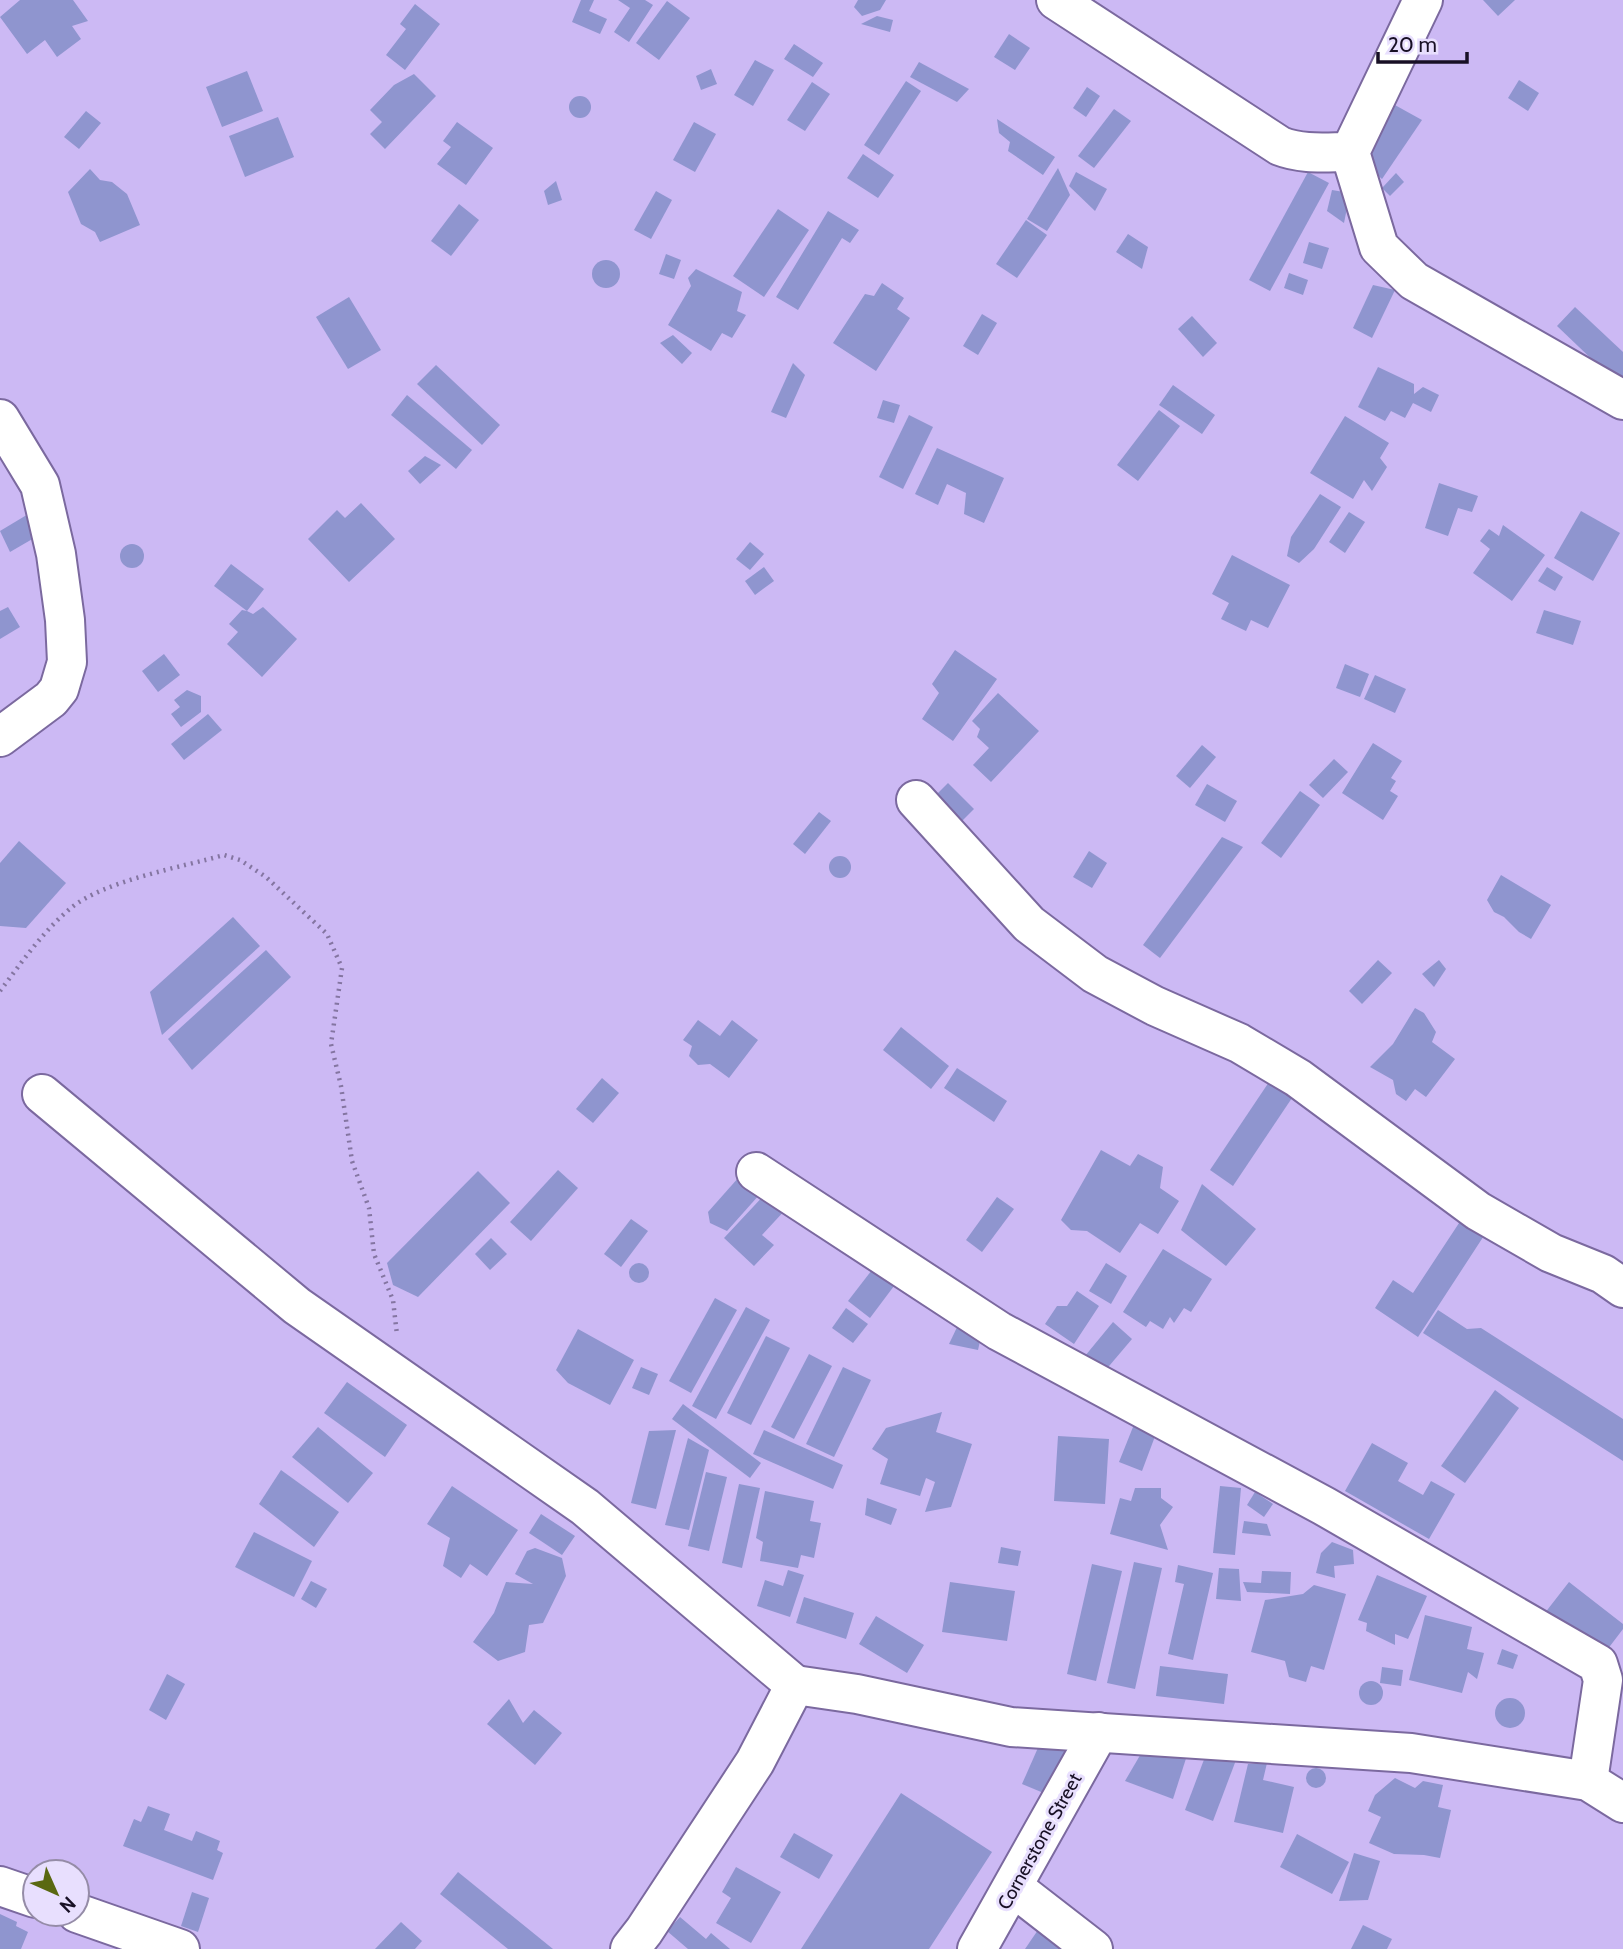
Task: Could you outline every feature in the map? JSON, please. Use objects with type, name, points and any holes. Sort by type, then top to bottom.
[{"type":"street","points":[[1056,0],[1280,146],[1309,153],[1350,152]]},
{"type":"street","points":[[1423,0],[1350,152],[1379,247],[1414,281],[1623,400]]},
{"type":"street","points":[[0,419],[40,485],[56,554],[65,620],[67,662],[59,688],[51,699],[0,737]]},
{"type":"street","points":[[916,800],[1029,924],[1095,974],[1155,1006],[1240,1044],[1298,1078],[1478,1211],[1551,1253],[1603,1274],[1623,1288]]},
{"type":"street","points":[[42,1094],[298,1306],[585,1507],[795,1685],[857,1693],[1011,1727],[1411,1754],[1588,1781],[1623,1803]]},
{"type":"street","points":[[756,1172],[999,1331],[1324,1506],[1598,1664],[1604,1680],[1588,1781]]},
{"type":"street","points":[[629,1949],[645,1931],[755,1762],[795,1685]]},
{"type":"street","name":"Cornerstone Street","points":[[977,1949],[1099,1732]]},
{"type":"street","points":[[0,1885],[21,1893]]},
{"type":"street","points":[[1013,1888],[1093,1949]]},
{"type":"street","points":[[91,1918],[180,1949]]},
{"type":"path","points":[[0,990],[38,941],[71,907],[102,888],[224,855],[240,860],[266,877],[327,934],[342,968],[331,1044],[341,1086],[352,1161],[369,1208],[374,1254],[393,1300],[402,1378]]},
{"type":"building","points":[[20,0],[73,0],[88,21],[72,26],[81,39],[57,57],[45,40],[27,54],[0,17]]},
{"type":"building","points":[[581,0],[594,0],[589,11],[607,19],[600,34],[572,22]]},
{"type":"building","points":[[618,0],[645,0],[653,5],[629,42],[614,32],[630,8]]},
{"type":"building","points":[[858,0],[886,0],[880,10],[862,16],[854,7]]},
{"type":"building","points":[[1483,0],[1515,0],[1498,16]]},
{"type":"building","points":[[667,1],[690,18],[659,60],[636,43]]},
{"type":"building","points":[[415,4],[440,24],[405,70],[386,55],[406,29],[400,24]]},
{"type":"building","points":[[877,16],[893,20],[890,32],[861,24]]},
{"type":"building","points":[[1009,34],[1030,48],[1015,70],[994,57]]},
{"type":"building","points":[[794,44],[823,63],[813,77],[784,59]]},
{"type":"building","points":[[755,60],[774,70],[753,106],[734,95]]},
{"type":"building","points":[[919,62],[969,89],[957,102],[910,77]]},
{"type":"building","points":[[711,69],[717,84],[701,90],[696,76]]},
{"type":"building","points":[[247,71],[263,111],[222,127],[206,87]]},
{"type":"building","points":[[414,74],[436,96],[385,149],[370,134],[382,122],[370,110],[394,85]]},
{"type":"building","points":[[1519,80],[1539,93],[1528,111],[1508,98]]},
{"type":"building","points":[[906,81],[921,91],[879,155],[864,145]]},
{"type":"building","points":[[812,82],[830,94],[805,131],[787,120]]},
{"type":"building","points":[[1087,87],[1100,96],[1086,117],[1073,108]]},
{"type":"building","points":[[580,96],[588,99],[591,107],[588,115],[580,118],[572,115],[569,107],[572,99]]},
{"type":"building","points":[[1384,99],[1422,120],[1382,179],[1356,156]]},
{"type":"building","points":[[1114,109],[1131,121],[1094,168],[1078,156]]},
{"type":"building","points":[[86,111],[101,123],[79,149],[64,137]]},
{"type":"building","points":[[278,117],[294,157],[245,177],[229,136]]},
{"type":"building","points":[[997,119],[1055,157],[1043,175],[1008,151],[1010,142],[999,133]]},
{"type":"building","points":[[457,122],[493,148],[466,185],[437,164],[451,147],[443,141]]},
{"type":"building","points":[[694,122],[716,134],[695,172],[673,160]]},
{"type":"building","points":[[863,154],[894,175],[878,198],[847,178]]},
{"type":"building","points":[[1058,168],[1070,195],[1047,231],[1027,219]]},
{"type":"building","points":[[90,169],[100,180],[112,182],[127,194],[140,225],[100,242],[95,232],[81,224],[68,192]]},
{"type":"building","points":[[1076,172],[1107,189],[1095,211],[1069,186]]},
{"type":"building","points":[[1308,172],[1329,183],[1270,291],[1249,280]]},
{"type":"building","points":[[1396,173],[1404,182],[1390,196],[1382,188]]},
{"type":"building","points":[[556,181],[562,200],[548,205],[544,191]]},
{"type":"building","points":[[1332,190],[1350,193],[1344,223],[1327,211]]},
{"type":"building","points":[[656,191],[672,200],[651,239],[634,230]]},
{"type":"building","points":[[459,204],[479,220],[451,256],[431,241]]},
{"type":"building","points":[[778,209],[809,230],[764,297],[733,276]]},
{"type":"building","points":[[828,211],[859,230],[850,243],[842,238],[798,310],[776,297]]},
{"type":"building","points":[[1026,220],[1047,235],[1017,278],[996,264]]},
{"type":"building","points":[[1128,234],[1148,247],[1142,269],[1116,252]]},
{"type":"building","points":[[1309,242],[1329,248],[1322,269],[1303,263]]},
{"type":"building","points":[[666,254],[681,260],[674,279],[659,274]]},
{"type":"building","points":[[606,260],[616,264],[620,274],[616,284],[606,288],[596,284],[592,274],[596,264]]},
{"type":"building","points":[[696,269],[742,292],[737,311],[746,315],[732,338],[722,333],[711,351],[668,325],[691,286],[688,278]]},
{"type":"building","points":[[1289,273],[1308,280],[1303,295],[1284,288]]},
{"type":"building","points":[[882,283],[904,298],[897,309],[910,318],[876,371],[833,343],[865,294],[874,296]]},
{"type":"building","points":[[1373,285],[1395,290],[1372,338],[1353,328]]},
{"type":"building","points":[[349,297],[381,350],[348,369],[316,317]]},
{"type":"building","points":[[1575,307],[1623,352],[1623,389],[1557,326]]},
{"type":"building","points":[[982,314],[997,323],[978,355],[963,346]]},
{"type":"building","points":[[1192,316],[1217,343],[1203,357],[1178,329]]},
{"type":"building","points":[[673,335],[692,353],[682,364],[660,343]]},
{"type":"building","points":[[793,363],[805,375],[786,418],[771,412]]},
{"type":"building","points":[[436,365],[500,425],[482,445],[417,384]]},
{"type":"building","points":[[1378,367],[1414,384],[1414,394],[1423,387],[1439,395],[1431,412],[1413,403],[1405,418],[1391,411],[1385,421],[1358,407]]},
{"type":"building","points":[[1173,385],[1215,415],[1202,434],[1159,405]]},
{"type":"building","points":[[407,395],[472,450],[456,469],[391,415]]},
{"type":"building","points":[[883,400],[900,405],[894,423],[877,418]]},
{"type":"building","points":[[1159,410],[1180,426],[1138,481],[1117,465]]},
{"type":"building","points":[[909,415],[933,427],[903,489],[879,477]]},
{"type":"building","points":[[1345,416],[1389,443],[1380,458],[1387,467],[1372,491],[1364,480],[1353,499],[1310,473]]},
{"type":"building","points":[[937,448],[1004,478],[984,523],[964,514],[966,493],[947,484],[938,505],[915,494]]},
{"type":"building","points":[[425,456],[441,465],[420,484],[408,471]]},
{"type":"building","points":[[1439,483],[1478,496],[1472,512],[1458,508],[1448,536],[1425,528]]},
{"type":"building","points":[[1320,494],[1341,507],[1314,549],[1299,563],[1287,556],[1291,537]]},
{"type":"building","points":[[361,503],[395,539],[349,582],[308,539],[337,510],[345,518]]},
{"type":"building","points":[[1581,511],[1620,533],[1593,581],[1554,558]]},
{"type":"building","points":[[1349,512],[1365,522],[1345,553],[1329,542]]},
{"type":"building","points":[[30,513],[41,534],[10,552],[0,531]]},
{"type":"building","points":[[1503,525],[1545,555],[1512,601],[1473,573],[1490,549],[1480,541],[1489,529],[1499,536]]},
{"type":"building","points":[[750,542],[764,554],[750,570],[736,559]]},
{"type":"building","points":[[132,544],[140,548],[144,556],[140,564],[132,568],[124,564],[120,556],[124,548]]},
{"type":"building","points":[[1232,555],[1290,585],[1268,628],[1251,620],[1246,631],[1221,619],[1229,603],[1212,594]]},
{"type":"building","points":[[231,564],[264,589],[247,611],[214,586]]},
{"type":"building","points":[[764,567],[774,581],[755,595],[745,581]]},
{"type":"building","points":[[1547,567],[1563,577],[1555,591],[1538,581]]},
{"type":"building","points":[[8,607],[20,627],[0,639],[0,611]]},
{"type":"building","points":[[263,607],[297,639],[262,677],[227,644],[238,632],[229,624],[242,610],[253,614]]},
{"type":"building","points":[[1544,610],[1581,621],[1573,645],[1536,633]]},
{"type":"building","points":[[955,650],[997,679],[953,741],[922,719],[939,693],[932,684]]},
{"type":"building","points":[[164,654],[180,675],[158,692],[142,671]]},
{"type":"building","points":[[1345,664],[1369,674],[1360,697],[1336,688]]},
{"type":"building","points":[[1375,675],[1406,689],[1395,713],[1364,699]]},
{"type":"building","points":[[187,690],[201,696],[201,712],[181,727],[171,714],[180,707],[174,700]]},
{"type":"building","points":[[998,693],[1039,731],[991,782],[973,765],[989,748],[977,737],[980,729],[972,721]]},
{"type":"building","points":[[208,714],[222,730],[184,760],[171,744]]},
{"type":"building","points":[[1373,743],[1402,761],[1391,778],[1396,781],[1390,791],[1398,796],[1383,820],[1342,793]]},
{"type":"building","points":[[1202,745],[1216,757],[1190,788],[1176,776]]},
{"type":"building","points":[[1334,759],[1348,772],[1323,798],[1309,785]]},
{"type":"building","points":[[948,783],[974,809],[959,824],[933,798]]},
{"type":"building","points":[[1207,784],[1237,801],[1225,822],[1195,805]]},
{"type":"building","points":[[1300,791],[1320,805],[1281,858],[1261,843]]},
{"type":"building","points":[[819,812],[831,821],[805,854],[793,844]]},
{"type":"building","points":[[1222,837],[1243,847],[1160,958],[1143,945]]},
{"type":"building","points":[[19,841],[66,883],[26,928],[0,926],[0,863]]},
{"type":"building","points":[[1089,851],[1107,863],[1092,888],[1073,877]]},
{"type":"building","points":[[840,856],[848,859],[851,867],[848,875],[840,878],[832,875],[829,867],[832,859]]},
{"type":"building","points":[[1501,875],[1551,905],[1531,939],[1494,912],[1487,900]]},
{"type":"building","points":[[233,917],[260,946],[162,1035],[150,992]]},
{"type":"building","points":[[266,950],[291,977],[192,1070],[168,1039]]},
{"type":"building","points":[[1378,960],[1392,973],[1362,1004],[1349,991]]},
{"type":"building","points":[[1439,960],[1446,969],[1434,987],[1422,974]]},
{"type":"building","points":[[1415,1008],[1424,1013],[1436,1032],[1432,1042],[1455,1059],[1426,1097],[1415,1089],[1406,1101],[1396,1094],[1393,1080],[1370,1067],[1393,1044]]},
{"type":"building","points":[[698,1020],[720,1036],[732,1020],[758,1040],[729,1078],[710,1064],[698,1065],[689,1056],[692,1046],[683,1040]]},
{"type":"building","points":[[901,1027],[949,1066],[931,1089],[883,1050]]},
{"type":"building","points":[[957,1068],[1007,1101],[994,1122],[944,1088]]},
{"type":"building","points":[[1275,1073],[1298,1089],[1233,1186],[1210,1170]]},
{"type":"building","points":[[602,1078],[619,1093],[593,1123],[576,1109]]},
{"type":"building","points":[[1101,1150],[1130,1166],[1138,1154],[1163,1167],[1160,1188],[1179,1201],[1158,1234],[1140,1223],[1120,1253],[1087,1231],[1071,1230],[1061,1220]]},
{"type":"building","points":[[747,1168],[767,1186],[727,1231],[710,1223],[708,1212]]},
{"type":"building","points":[[558,1170],[578,1188],[531,1241],[510,1222]]},
{"type":"building","points":[[478,1171],[510,1203],[418,1297],[393,1285],[387,1263]]},
{"type":"building","points":[[1202,1184],[1256,1229],[1226,1266],[1181,1230]]},
{"type":"building","points":[[768,1191],[787,1208],[762,1235],[774,1245],[754,1266],[724,1238]]},
{"type":"building","points":[[997,1197],[1014,1209],[982,1252],[966,1240]]},
{"type":"building","points":[[1463,1217],[1489,1228],[1418,1337],[1375,1308],[1393,1280],[1413,1293]]},
{"type":"building","points":[[631,1219],[648,1231],[621,1267],[604,1254]]},
{"type":"building","points":[[491,1238],[507,1254],[490,1270],[475,1254]]},
{"type":"building","points":[[1163,1249],[1212,1279],[1191,1312],[1184,1308],[1174,1323],[1170,1317],[1163,1329],[1150,1321],[1146,1327],[1123,1312]]},
{"type":"building","points":[[639,1263],[646,1266],[649,1273],[646,1280],[639,1283],[632,1280],[629,1273],[632,1266]]},
{"type":"building","points":[[1106,1263],[1127,1276],[1111,1304],[1089,1291]]},
{"type":"building","points":[[875,1266],[897,1282],[870,1318],[848,1301]]},
{"type":"building","points":[[1077,1291],[1099,1306],[1074,1344],[1045,1324],[1057,1306],[1067,1306]]},
{"type":"building","points":[[715,1298],[737,1310],[691,1393],[669,1381]]},
{"type":"building","points":[[746,1307],[770,1320],[716,1419],[692,1406]]},
{"type":"building","points":[[846,1308],[868,1324],[853,1343],[832,1328]]},
{"type":"building","points":[[1438,1310],[1467,1329],[1481,1328],[1623,1419],[1623,1461],[1423,1333]]},
{"type":"building","points":[[960,1321],[982,1332],[978,1350],[949,1344]]},
{"type":"building","points":[[1113,1322],[1132,1339],[1104,1372],[1085,1356]]},
{"type":"building","points":[[578,1329],[634,1360],[610,1405],[568,1383],[556,1370]]},
{"type":"building","points":[[766,1336],[790,1348],[751,1425],[727,1413]]},
{"type":"building","points":[[809,1354],[832,1366],[794,1439],[771,1427]]},
{"type":"building","points":[[641,1367],[658,1374],[649,1395],[632,1388]]},
{"type":"building","points":[[843,1367],[871,1380],[834,1457],[806,1444]]},
{"type":"building","points":[[347,1382],[407,1425],[385,1457],[324,1413]]},
{"type":"building","points":[[1495,1390],[1519,1408],[1465,1483],[1441,1466]]},
{"type":"building","points":[[683,1404],[761,1463],[750,1478],[672,1419]]},
{"type":"building","points":[[942,1412],[936,1432],[972,1444],[951,1507],[925,1512],[935,1482],[926,1478],[920,1496],[880,1484],[888,1459],[872,1449],[886,1428]]},
{"type":"building","points":[[1135,1422],[1157,1431],[1142,1471],[1119,1462]]},
{"type":"building","points":[[318,1427],[373,1473],[348,1503],[292,1457]]},
{"type":"building","points":[[676,1430],[656,1509],[631,1503],[649,1431]]},
{"type":"building","points":[[764,1430],[843,1465],[833,1489],[753,1454]]},
{"type":"building","points":[[1058,1436],[1109,1439],[1105,1504],[1054,1501]]},
{"type":"building","points":[[688,1438],[709,1450],[689,1530],[665,1525]]},
{"type":"building","points":[[1372,1443],[1408,1463],[1398,1481],[1423,1495],[1431,1481],[1455,1494],[1429,1539],[1345,1491]]},
{"type":"building","points":[[281,1470],[339,1512],[314,1547],[259,1504]]},
{"type":"building","points":[[706,1472],[727,1477],[709,1551],[688,1546]]},
{"type":"building","points":[[739,1484],[760,1488],[742,1568],[722,1563]]},
{"type":"building","points":[[452,1486],[518,1530],[487,1576],[470,1564],[461,1578],[443,1566],[450,1538],[427,1524]]},
{"type":"building","points":[[1220,1486],[1241,1488],[1235,1555],[1213,1553]]},
{"type":"building","points":[[1135,1488],[1161,1488],[1161,1498],[1173,1507],[1160,1525],[1168,1550],[1110,1534],[1120,1498],[1131,1501]]},
{"type":"building","points":[[765,1491],[814,1501],[810,1521],[821,1523],[814,1558],[801,1555],[798,1568],[760,1561],[763,1542],[756,1538]]},
{"type":"building","points":[[1255,1492],[1273,1504],[1264,1517],[1247,1505]]},
{"type":"building","points":[[867,1498],[897,1509],[891,1525],[865,1515]]},
{"type":"building","points":[[541,1514],[575,1536],[562,1555],[529,1533]]},
{"type":"building","points":[[1244,1521],[1267,1524],[1271,1536],[1242,1533]]},
{"type":"building","points":[[254,1532],[312,1561],[294,1597],[235,1567]]},
{"type":"building","points":[[1332,1542],[1353,1550],[1354,1564],[1334,1566],[1335,1578],[1316,1573],[1321,1553]]},
{"type":"building","points":[[1001,1547],[1021,1551],[1018,1566],[998,1563]]},
{"type":"building","points":[[535,1548],[562,1558],[566,1576],[543,1623],[529,1625],[525,1652],[498,1661],[473,1642],[494,1613],[506,1582],[533,1584],[515,1574],[527,1551]]},
{"type":"building","points":[[1134,1562],[1162,1568],[1135,1689],[1107,1683]]},
{"type":"building","points":[[1092,1564],[1122,1571],[1096,1681],[1067,1674]]},
{"type":"building","points":[[1178,1565],[1213,1573],[1193,1660],[1168,1654],[1184,1584],[1175,1582]]},
{"type":"building","points":[[1219,1568],[1239,1569],[1241,1601],[1216,1599]]},
{"type":"building","points":[[788,1570],[804,1575],[790,1617],[757,1606],[765,1580],[783,1586]]},
{"type":"building","points":[[1262,1571],[1291,1572],[1290,1594],[1247,1592],[1243,1582],[1261,1583]]},
{"type":"building","points":[[1377,1575],[1427,1596],[1408,1639],[1395,1634],[1395,1645],[1366,1631],[1367,1623],[1358,1620]]},
{"type":"building","points":[[311,1581],[327,1589],[316,1608],[301,1599]]},
{"type":"building","points":[[950,1582],[1015,1591],[1007,1641],[942,1632]]},
{"type":"building","points":[[1569,1582],[1623,1624],[1623,1629],[1607,1650],[1592,1638],[1582,1650],[1541,1618]]},
{"type":"building","points":[[1314,1585],[1346,1594],[1324,1670],[1311,1666],[1306,1682],[1289,1677],[1285,1661],[1251,1652],[1265,1600],[1303,1594]]},
{"type":"building","points":[[804,1597],[854,1613],[846,1639],[796,1623]]},
{"type":"building","points":[[1425,1615],[1472,1627],[1467,1649],[1484,1653],[1477,1679],[1468,1672],[1462,1693],[1409,1680]]},
{"type":"building","points":[[876,1616],[924,1645],[907,1673],[859,1644]]},
{"type":"building","points":[[1502,1649],[1518,1655],[1513,1669],[1497,1664]]},
{"type":"building","points":[[1160,1666],[1228,1674],[1224,1704],[1156,1696]]},
{"type":"building","points":[[1382,1667],[1403,1670],[1401,1686],[1380,1683]]},
{"type":"building","points":[[167,1674],[185,1684],[166,1720],[149,1710]]},
{"type":"building","points":[[1371,1681],[1379,1685],[1383,1693],[1379,1701],[1371,1705],[1363,1701],[1359,1693],[1363,1685]]},
{"type":"building","points":[[1510,1698],[1516,1699],[1524,1707],[1524,1719],[1516,1727],[1510,1728],[1504,1727],[1496,1719],[1495,1713],[1496,1707],[1504,1699]]},
{"type":"building","points":[[509,1699],[523,1723],[534,1710],[562,1733],[535,1765],[487,1724]]},
{"type":"building","points":[[1149,1740],[1190,1746],[1173,1799],[1125,1781]]},
{"type":"building","points":[[1041,1741],[1065,1751],[1046,1794],[1022,1784]]},
{"type":"building","points":[[1208,1749],[1236,1760],[1213,1821],[1185,1810]]},
{"type":"building","points":[[1267,1763],[1263,1780],[1294,1787],[1283,1833],[1234,1822],[1248,1764]]},
{"type":"building","points":[[1316,1768],[1323,1771],[1326,1778],[1323,1785],[1316,1788],[1309,1785],[1306,1778],[1309,1771]]},
{"type":"building","points":[[1395,1778],[1415,1788],[1423,1781],[1443,1785],[1438,1807],[1451,1810],[1440,1858],[1394,1854],[1369,1843],[1381,1817],[1368,1811],[1375,1795]]},
{"type":"building","points":[[901,1793],[992,1852],[929,1949],[801,1949]]},
{"type":"building","points":[[148,1806],[170,1814],[164,1830],[192,1841],[196,1831],[220,1841],[217,1850],[223,1853],[213,1880],[123,1846],[134,1819],[141,1822]]},
{"type":"building","points":[[794,1833],[833,1855],[819,1879],[780,1857]]},
{"type":"building","points":[[1297,1834],[1349,1862],[1332,1894],[1280,1867]]},
{"type":"building","points":[[1354,1853],[1380,1861],[1368,1900],[1339,1901]]},
{"type":"building","points":[[736,1867],[781,1892],[751,1943],[716,1923],[731,1898],[722,1892]]},
{"type":"building","points":[[458,1872],[553,1949],[508,1949],[440,1894]]},
{"type":"building","points":[[192,1892],[209,1898],[198,1932],[181,1926]]},
{"type":"building","points":[[0,1914],[17,1922],[16,1926],[28,1932],[21,1949],[0,1949]]},
{"type":"building","points":[[680,1917],[706,1939],[711,1933],[730,1949],[688,1949],[667,1931]]},
{"type":"building","points":[[401,1922],[422,1941],[415,1949],[375,1949]]},
{"type":"building","points":[[1363,1925],[1392,1939],[1387,1949],[1351,1949]]},
{"type":"building","points":[[1040,1927],[1071,1949],[1025,1949]]}]
